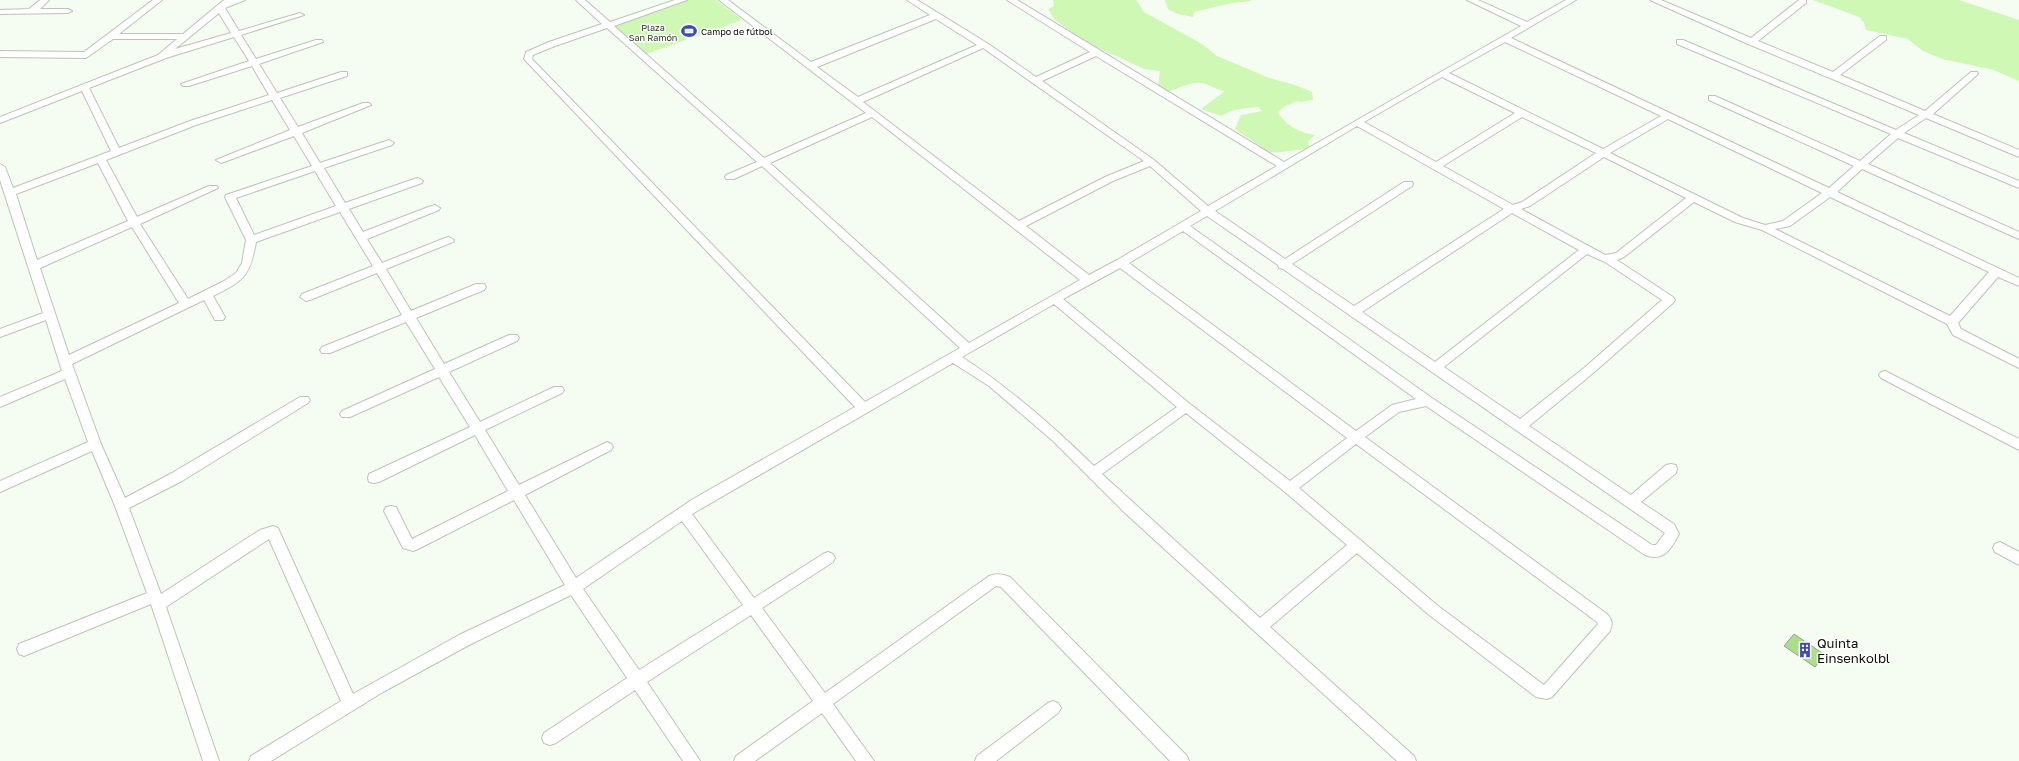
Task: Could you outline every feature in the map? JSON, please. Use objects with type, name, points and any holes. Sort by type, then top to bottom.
[{"type":"street","points":[[31,12],[45,0]]},
{"type":"street","points":[[0,54],[80,57],[86,55],[158,0]]},
{"type":"street","points":[[162,57],[225,3],[241,0]]},
{"type":"street","points":[[580,0],[763,162],[968,349]]},
{"type":"street","points":[[683,0],[539,49],[529,54],[528,59],[864,409]]},
{"type":"street","points":[[911,0],[984,45],[1036,81],[1150,162],[1207,212],[1672,531],[1672,534],[1660,551],[1650,551],[1428,401],[1182,225]]},
{"type":"street","points":[[1010,0],[1095,53],[1284,166]]},
{"type":"street","points":[[1471,0],[1528,26]]},
{"type":"street","points":[[257,761],[378,686],[464,640],[574,586],[684,513],[1088,280],[1121,263],[1182,225],[1207,212],[1357,122],[1506,39],[1572,0]]},
{"type":"street","points":[[1654,0],[2019,154]]},
{"type":"street","points":[[729,1],[810,66],[874,113],[1088,280]]},
{"type":"street","points":[[1751,42],[1804,2]]},
{"type":"street","points":[[225,3],[236,33],[298,131],[318,167],[517,494],[574,586],[692,761]]},
{"type":"street","points":[[0,12],[68,11]]},
{"type":"street","points":[[0,120],[162,57],[236,33],[300,15]]},
{"type":"street","points":[[810,66],[936,16]]},
{"type":"street","points":[[109,36],[184,37]]},
{"type":"street","points":[[1833,76],[1883,38]]},
{"type":"street","points":[[1506,39],[2019,282]]},
{"type":"street","points":[[186,84],[319,42]]},
{"type":"street","points":[[1680,42],[2019,185]]},
{"type":"street","points":[[857,101],[984,45]]},
{"type":"street","points":[[1036,81],[1095,53]]},
{"type":"street","points":[[10,193],[194,123],[344,74]]},
{"type":"street","points":[[1443,74],[1739,220],[1765,228],[1952,322],[1953,327],[1957,332],[2019,364]]},
{"type":"street","points":[[1765,228],[1786,224],[1830,192],[1898,133],[1937,107],[1974,74]]},
{"type":"street","points":[[84,87],[116,152]]},
{"type":"street","points":[[1712,98],[2019,236]]},
{"type":"street","points":[[221,160],[366,105]]},
{"type":"street","points":[[730,177],[874,113]]},
{"type":"street","points":[[1437,166],[1521,113]]},
{"type":"street","points":[[1354,312],[1512,209],[1526,204],[1603,153],[1669,115]]},
{"type":"street","points":[[1357,122],[1586,250],[1608,259],[1669,300],[1588,371],[1520,426]]},
{"type":"street","points":[[0,402],[228,284],[240,275],[247,263],[252,240],[229,198],[389,143]]},
{"type":"street","points":[[100,158],[134,222],[186,305]]},
{"type":"street","points":[[1018,225],[1109,179],[1150,162]]},
{"type":"street","points":[[0,167],[10,193],[67,367],[95,444],[122,506],[157,600],[211,761]]},
{"type":"street","points":[[252,240],[418,182]]},
{"type":"street","points":[[1283,265],[1408,184]]},
{"type":"street","points":[[34,266],[213,188]]},
{"type":"street","points":[[1608,259],[1620,255],[1693,197]]},
{"type":"street","points":[[361,237],[435,208]]},
{"type":"street","points":[[306,297],[449,240]]},
{"type":"street","points":[[1435,368],[1586,250]]},
{"type":"street","points":[[1055,299],[1186,407],[1290,488],[1433,610],[1541,692],[1547,692],[1605,626],[1606,622],[1602,618],[1121,263]]},
{"type":"street","points":[[1952,322],[1996,272]]},
{"type":"street","points":[[326,350],[480,287]]},
{"type":"street","points":[[207,295],[219,317]]},
{"type":"street","points":[[0,333],[49,315]]},
{"type":"street","points":[[346,414],[513,338]]},
{"type":"street","points":[[954,358],[993,383],[1056,437],[1130,509],[1408,761]]},
{"type":"street","points":[[1884,375],[2019,445]]},
{"type":"street","points":[[374,478],[558,390]]},
{"type":"street","points":[[122,506],[177,477],[304,400]]},
{"type":"street","points":[[1290,488],[1355,437],[1396,408],[1428,401]]},
{"type":"street","points":[[1093,473],[1186,407]]},
{"type":"street","points":[[0,487],[95,444]]},
{"type":"street","points":[[391,511],[408,544],[413,545],[517,494],[607,447]]},
{"type":"street","points":[[1631,503],[1671,469]]},
{"type":"street","points":[[684,513],[866,761]]},
{"type":"street","points":[[24,649],[157,600],[265,534],[273,532],[350,704]]},
{"type":"street","points":[[1260,627],[1357,545]]},
{"type":"street","points":[[2000,548],[2019,559]]},
{"type":"street","points":[[550,738],[637,680],[828,558]]},
{"type":"street","points":[[742,761],[994,580],[999,579],[1005,581],[1181,761]]},
{"type":"street","points":[[983,761],[1053,708]]},
{"type":"green space","name":"Plaza San Ramón","points":[[689,0],[716,0],[742,20],[646,54],[615,26]]},
{"type":"green space","points":[[1053,0],[1136,0],[1144,12],[1202,44],[1217,56],[1269,78],[1295,85],[1312,92],[1313,100],[1298,101],[1283,107],[1278,113],[1285,122],[1294,128],[1304,133],[1315,135],[1308,141],[1309,149],[1279,152],[1261,151],[1260,146],[1235,129],[1241,115],[1262,111],[1258,107],[1239,109],[1221,116],[1201,109],[1225,91],[1202,83],[1192,83],[1163,92],[1158,85],[1160,71],[1144,69],[1083,41],[1055,20],[1048,9],[1054,6]]},
{"type":"green space","points":[[1165,0],[1251,1],[1232,3],[1194,12],[1193,17],[1178,14],[1168,9]]},
{"type":"green space","points":[[1813,0],[1959,0],[2019,20],[2019,81],[1994,70],[1942,59],[1923,51],[1908,39],[1866,30],[1864,23],[1859,17]]},
{"type":"building","name":"Quinta Einsenkolbl","points":[[1794,634],[1825,655],[1815,667],[1784,646]]},
{"type":"place","name":"Campo de fútbol","points":[[689,31]]},
{"type":"place","name":"Quinta Einsenkolbl","points":[[1805,650]]}]
